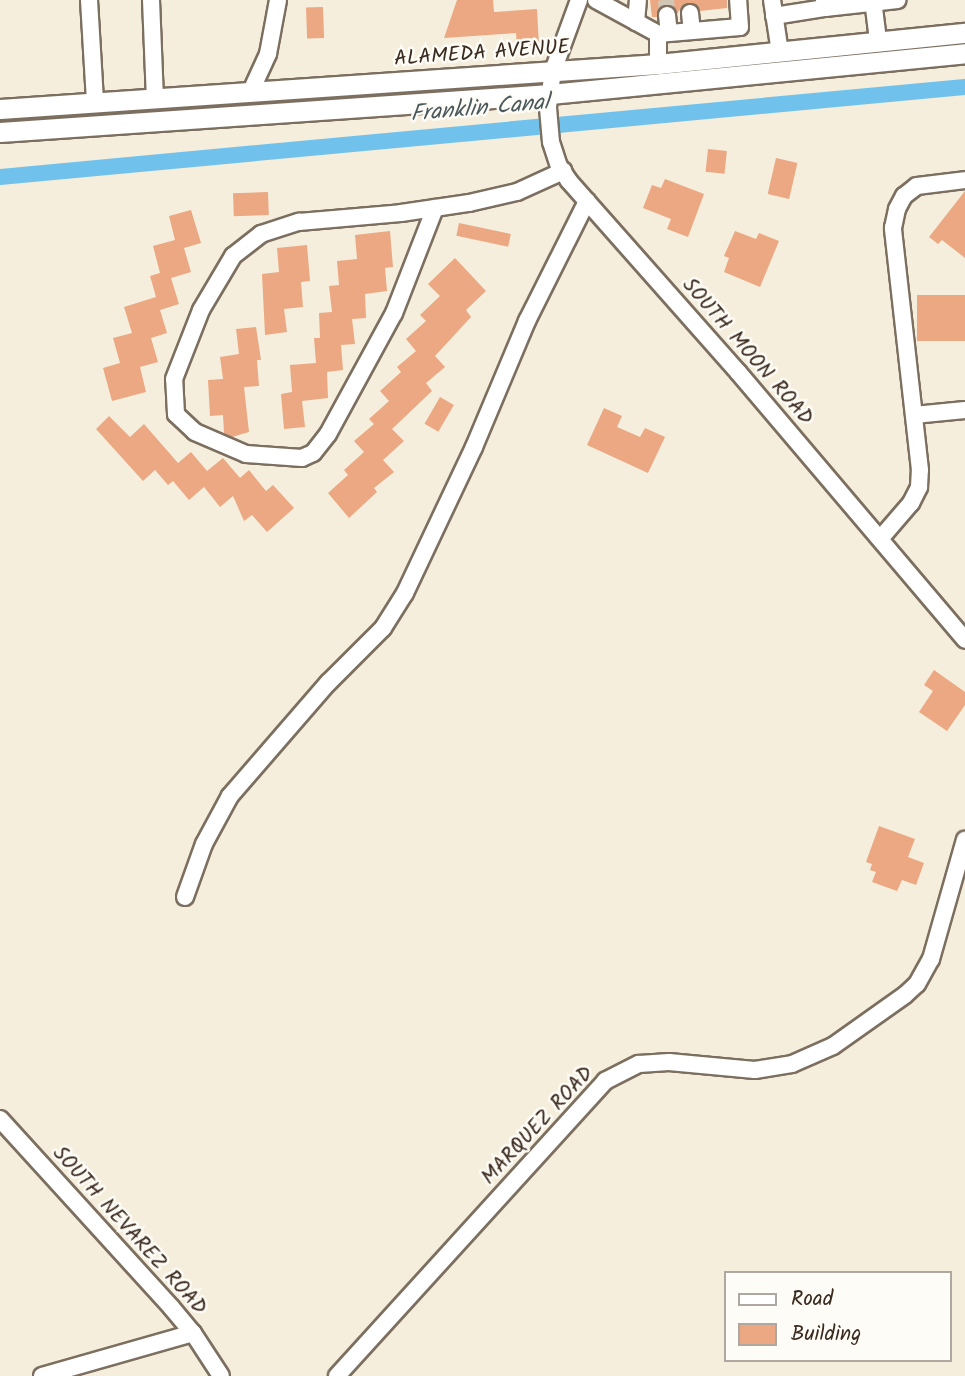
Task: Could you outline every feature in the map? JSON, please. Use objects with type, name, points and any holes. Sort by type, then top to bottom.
[{"type":"main road","name":"ALAMEDA AVENUE","points":[[0,109],[658,64],[965,33]]},
{"type":"main road","name":"ALAMEDA AVENUE","points":[[0,132],[549,101],[965,53]]},
{"type":"street","points":[[89,0],[95,102]]},
{"type":"street","points":[[150,0],[155,98]]},
{"type":"street","points":[[251,91],[268,54],[278,0]]},
{"type":"street","name":"SOUTH MOON ROAD","points":[[579,0],[553,71],[549,101],[551,142],[563,171],[965,640]]},
{"type":"street","points":[[596,0],[663,34],[740,27],[738,0]]},
{"type":"street","points":[[636,22],[638,0]]},
{"type":"street","points":[[780,52],[773,8],[898,0]]},
{"type":"street","points":[[873,1],[878,40]]},
{"type":"street","points":[[690,13],[692,31]]},
{"type":"street","points":[[658,64],[667,15]]},
{"type":"street","points":[[714,29],[717,58]]},
{"type":"street","points":[[435,208],[394,313],[328,434],[313,453],[302,458],[246,454],[195,432],[176,414],[174,379],[201,310],[233,256],[261,234],[299,222],[435,208],[517,192],[563,171]]},
{"type":"street","points":[[880,539],[901,517],[919,487],[920,470],[893,228],[897,208],[904,196],[917,186],[965,180]]},
{"type":"street","points":[[185,897],[204,844],[230,796],[328,683],[383,628],[404,593],[474,447],[527,321],[587,201]]},
{"type":"street","points":[[914,415],[965,410]]},
{"type":"street","name":"MARQUEZ ROAD","points":[[337,1376],[605,1081],[639,1064],[669,1062],[755,1070],[792,1064],[833,1046],[905,995],[917,984],[931,959],[965,840]]},
{"type":"street","name":"SOUTH NEVAREZ ROAD","points":[[0,1119],[193,1333],[221,1376]]},
{"type":"street","points":[[42,1376],[193,1333]]},
{"type":"building","points":[[457,0],[493,0],[494,12],[537,9],[539,45],[517,46],[516,33],[444,38]]},
{"type":"building","points":[[650,0],[727,0],[727,8],[700,11],[698,6],[690,3],[683,5],[677,14],[672,6],[665,5],[658,10],[657,17],[652,17]]},
{"type":"building","points":[[323,7],[324,38],[307,39],[306,8]]},
{"type":"building","points":[[708,149],[727,151],[724,174],[706,172]]},
{"type":"building","points":[[776,158],[797,163],[789,199],[768,194]]},
{"type":"building","points":[[665,179],[704,194],[688,237],[667,229],[671,219],[643,208],[652,185],[661,188]]},
{"type":"building","points":[[965,191],[965,258],[942,240],[938,244],[929,237]]},
{"type":"building","points":[[268,192],[269,215],[234,216],[233,193]]},
{"type":"building","points":[[191,210],[201,243],[184,248],[191,272],[171,278],[179,304],[160,310],[167,333],[151,338],[158,362],[140,367],[146,392],[112,401],[103,368],[120,363],[113,338],[132,333],[124,307],[156,297],[150,276],[160,273],[153,246],[175,240],[169,216]]},
{"type":"building","points":[[459,223],[511,234],[508,247],[456,236]]},
{"type":"building","points":[[390,231],[393,267],[385,268],[387,291],[365,294],[366,318],[352,319],[355,344],[341,345],[343,370],[327,372],[328,398],[302,401],[305,427],[284,429],[281,394],[292,392],[290,365],[316,363],[314,338],[320,338],[319,313],[332,312],[329,286],[339,285],[337,261],[357,259],[355,235]]},
{"type":"building","points":[[735,231],[756,239],[759,233],[779,241],[760,287],[724,272],[729,258],[724,256]]},
{"type":"building","points":[[307,245],[310,281],[301,282],[303,307],[284,309],[287,332],[265,335],[262,274],[279,272],[277,248]]},
{"type":"building","points":[[455,258],[486,291],[466,310],[471,317],[435,356],[445,367],[426,383],[432,391],[392,429],[404,441],[383,460],[394,472],[374,488],[377,492],[349,518],[328,493],[348,475],[344,470],[364,452],[354,441],[374,424],[369,419],[389,401],[380,391],[401,372],[397,367],[416,351],[406,339],[426,321],[420,315],[440,296],[428,284]]},
{"type":"building","points":[[917,295],[965,295],[965,341],[917,341]]},
{"type":"building","points":[[256,327],[261,360],[257,360],[259,386],[244,387],[249,432],[232,437],[224,433],[223,415],[210,416],[208,380],[223,379],[220,357],[239,354],[236,329]]},
{"type":"building","points":[[440,397],[454,405],[438,432],[424,424]]},
{"type":"building","points":[[604,408],[622,416],[617,427],[640,437],[645,428],[665,437],[648,473],[587,445]]},
{"type":"building","points":[[109,416],[130,437],[144,424],[178,463],[191,452],[207,471],[223,458],[240,478],[249,470],[266,491],[273,485],[294,508],[267,532],[252,515],[244,521],[233,496],[220,507],[204,487],[189,500],[173,481],[168,485],[155,470],[143,481],[96,429]]},
{"type":"building","points":[[934,670],[965,692],[965,705],[947,731],[919,712],[933,691],[924,685]]},
{"type":"building","points":[[879,826],[915,839],[908,857],[924,863],[916,885],[902,880],[897,891],[872,882],[876,872],[870,870],[872,864],[866,862]]},
{"type":"waterway","name":"Franklin Canal","points":[[0,177],[965,87]]},
{"type":"tunnel","points":[[666,0],[667,15]]}]
